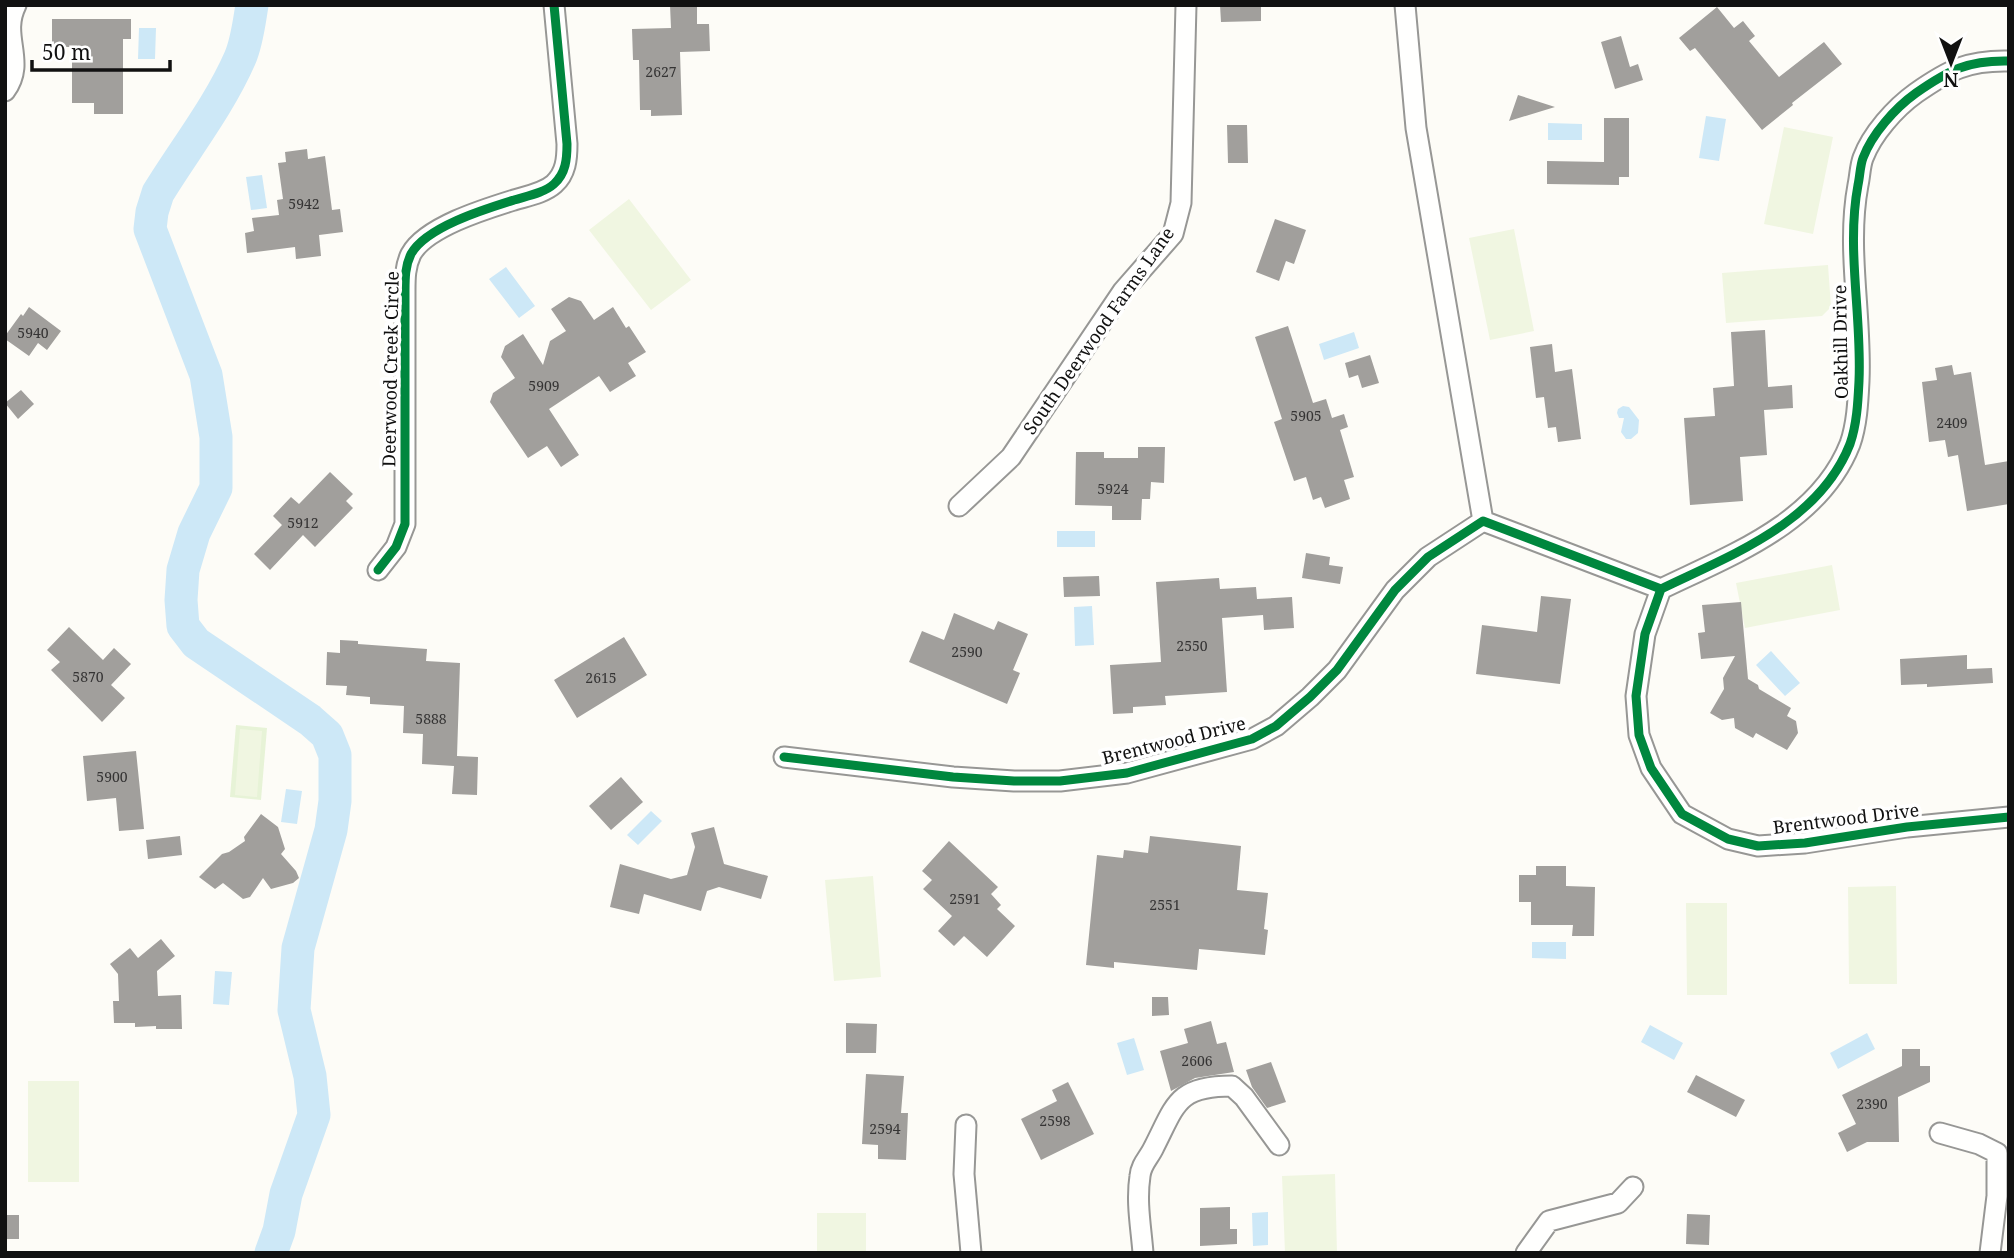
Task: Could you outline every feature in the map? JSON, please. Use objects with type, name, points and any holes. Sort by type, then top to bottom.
[{"type":"street","points":[[5,91],[15,73],[9,27],[16,5]]},
{"type":"street","name":"Deerwood Creek Circle","points":[[378,570],[401,539],[405,524],[405,303],[408,261],[421,241],[435,232],[492,207],[543,191],[561,175],[566,166],[567,144],[554,5]]},
{"type":"street","name":"South Deerwood Farms Lane","points":[[959,506],[1011,457],[1123,291],[1173,234],[1181,203],[1186,5]]},
{"type":"street","points":[[1405,5],[1420,152],[1483,521],[1661,589]]},
{"type":"street","name":"Oakhill Drive","points":[[1661,589],[1750,545],[1794,518],[1818,494],[1839,466],[1851,442],[1858,404],[1860,363],[1853,242],[1854,204],[1863,158],[1879,132],[1902,104],[1946,73],[1983,60],[2009,61]]},
{"type":"street","name":"Brentwood Drive","points":[[784,757],[964,778],[1014,782],[1060,781],[1127,773],[1252,739],[1276,726],[1310,697],[1336,670],[1395,590],[1428,557],[1483,521]]},
{"type":"street","name":"Brentwood Drive","points":[[1661,589],[1645,634],[1637,684],[1639,735],[1651,768],[1682,814],[1728,839],[1758,846],[1805,843],[1907,827],[2009,817]]},
{"type":"street","points":[[1143,1253],[1138,1211],[1140,1176],[1143,1164],[1181,1098],[1209,1086],[1232,1086],[1244,1097],[1279,1145]]},
{"type":"street","points":[[966,1125],[964,1174],[971,1253]]},
{"type":"street","points":[[1940,1133],[1979,1144],[1997,1153],[1997,1196],[1990,1253]]},
{"type":"street","points":[[1526,1253],[1549,1221],[1618,1203],[1633,1187]]},
{"type":"green space","points":[[1784,127],[1833,137],[1813,234],[1764,224]]},
{"type":"green space","points":[[629,199],[691,280],[651,310],[589,230]]},
{"type":"green space","points":[[1514,229],[1534,331],[1490,340],[1469,238]]},
{"type":"green space","points":[[1828,265],[1831,307],[1822,316],[1726,323],[1722,273]]},
{"type":"green space","points":[[1832,565],[1840,610],[1745,628],[1736,583]]},
{"type":"green space","points":[[236,725],[267,728],[261,800],[230,797]]},
{"type":"green space","points":[[240,729],[262,731],[257,797],[235,795]]},
{"type":"green space","points":[[873,876],[881,977],[834,981],[825,880]]},
{"type":"green space","points":[[1896,886],[1897,984],[1849,984],[1848,887]]},
{"type":"green space","points":[[1686,903],[1727,903],[1727,995],[1687,995]]},
{"type":"green space","points":[[28,1081],[79,1081],[79,1182],[28,1182]]},
{"type":"green space","points":[[1335,1174],[1337,1253],[1285,1253],[1282,1176]]},
{"type":"green space","points":[[817,1213],[866,1213],[866,1253],[817,1253]]},
{"type":"water","points":[[139,28],[156,28],[155,59],[138,59]]},
{"type":"water","points":[[1706,116],[1726,119],[1719,161],[1699,158]]},
{"type":"water","points":[[1548,123],[1582,124],[1582,140],[1548,140]]},
{"type":"water","points":[[262,175],[267,208],[251,210],[246,177]]},
{"type":"water","points":[[506,267],[535,306],[519,318],[489,279]]},
{"type":"water","points":[[1354,332],[1359,348],[1324,360],[1319,344]]},
{"type":"water","points":[[1623,406],[1629,407],[1639,420],[1638,433],[1631,439],[1626,439],[1621,432],[1624,418],[1619,418],[1617,413]]},
{"type":"water","points":[[1057,531],[1095,531],[1095,547],[1057,547]]},
{"type":"water","points":[[1092,606],[1094,645],[1075,646],[1074,607]]},
{"type":"water","points":[[1771,651],[1800,683],[1785,696],[1756,665]]},
{"type":"water","points":[[286,789],[302,791],[297,824],[281,822]]},
{"type":"water","points":[[651,811],[662,821],[638,845],[627,835]]},
{"type":"water","points":[[1532,942],[1566,942],[1566,959],[1532,958]]},
{"type":"water","points":[[215,971],[232,972],[229,1005],[213,1004]]},
{"type":"water","points":[[1650,1025],[1683,1043],[1674,1060],[1641,1042]]},
{"type":"water","points":[[1867,1033],[1875,1049],[1838,1069],[1830,1053]]},
{"type":"water","points":[[1134,1038],[1144,1070],[1127,1075],[1117,1043]]},
{"type":"water","points":[[1268,1212],[1268,1245],[1253,1246],[1252,1213]]},
{"type":"building","points":[[670,5],[697,5],[697,24],[709,24],[710,51],[680,52],[682,115],[651,116],[651,110],[640,110],[639,60],[633,60],[632,29],[671,28]]},
{"type":"building","points":[[1220,5],[1261,5],[1261,21],[1221,22]]},
{"type":"building","points":[[1717,7],[1734,28],[1743,21],[1755,36],[1749,41],[1779,77],[1824,42],[1842,64],[1762,130],[1695,48],[1690,51],[1679,38]]},
{"type":"building","points":[[52,19],[131,19],[131,39],[123,39],[123,114],[94,114],[94,103],[72,103],[72,47],[52,47]]},
{"type":"building","points":[[1621,36],[1630,67],[1638,64],[1643,80],[1615,89],[1601,42]]},
{"type":"building","points":[[1518,95],[1555,107],[1509,121]]},
{"type":"building","points":[[1604,118],[1629,118],[1629,177],[1619,177],[1619,185],[1547,184],[1547,161],[1604,162]]},
{"type":"building","points":[[1227,125],[1247,125],[1248,163],[1228,163]]},
{"type":"building","points":[[307,149],[308,159],[325,156],[332,210],[340,209],[343,232],[319,235],[321,256],[296,259],[295,247],[247,253],[245,233],[254,231],[252,218],[279,215],[277,200],[283,199],[278,163],[286,162],[285,152]]},
{"type":"building","points":[[1275,219],[1306,230],[1294,264],[1286,261],[1279,281],[1256,272]]},
{"type":"building","points":[[569,297],[581,301],[594,320],[613,307],[646,352],[628,363],[636,376],[610,392],[599,376],[549,409],[579,455],[561,467],[547,446],[528,458],[490,402],[493,393],[515,378],[501,357],[505,346],[523,334],[543,365],[550,341],[566,331],[551,309]]},
{"type":"building","points":[[29,307],[61,331],[47,350],[38,343],[29,356],[5,339],[5,336]]},
{"type":"building","points":[[1288,326],[1313,403],[1326,399],[1332,418],[1344,414],[1348,427],[1340,430],[1354,477],[1344,480],[1350,499],[1325,508],[1321,497],[1313,500],[1306,477],[1294,481],[1274,422],[1282,419],[1255,337]]},
{"type":"building","points":[[1765,330],[1768,387],[1792,385],[1793,408],[1764,410],[1767,455],[1740,457],[1743,501],[1690,505],[1684,418],[1715,416],[1713,388],[1734,386],[1731,332]]},
{"type":"building","points":[[1552,344],[1555,372],[1572,369],[1581,439],[1558,442],[1556,427],[1548,428],[1544,397],[1536,398],[1530,347]]},
{"type":"building","points":[[1370,355],[1379,383],[1362,388],[1358,375],[1349,378],[1345,363]]},
{"type":"building","points":[[1952,365],[1954,375],[1971,372],[1985,465],[2009,461],[2009,504],[1967,511],[1958,455],[1948,457],[1945,440],[1929,442],[1922,382],[1937,380],[1935,368]]},
{"type":"building","points":[[21,390],[34,404],[18,419],[5,403]]},
{"type":"building","points":[[1138,447],[1165,447],[1164,483],[1151,482],[1150,499],[1142,499],[1141,520],[1112,520],[1112,506],[1075,505],[1076,452],[1104,452],[1104,458],[1138,458]]},
{"type":"building","points":[[330,472],[353,494],[346,501],[353,508],[315,547],[303,535],[270,570],[254,554],[282,525],[273,516],[291,497],[299,504]]},
{"type":"building","points":[[1306,553],[1330,557],[1329,565],[1343,567],[1340,584],[1302,578]]},
{"type":"building","points":[[1099,576],[1100,596],[1064,597],[1063,577]]},
{"type":"building","points":[[1219,578],[1220,589],[1256,587],[1257,599],[1292,597],[1294,628],[1264,630],[1263,615],[1222,618],[1227,692],[1165,696],[1166,705],[1133,707],[1133,713],[1113,714],[1110,665],[1161,662],[1156,582]]},
{"type":"building","points":[[1541,596],[1571,599],[1560,684],[1476,674],[1482,625],[1537,632]]},
{"type":"building","points":[[1741,602],[1748,679],[1758,685],[1759,689],[1791,708],[1787,716],[1796,721],[1798,733],[1787,750],[1756,733],[1753,738],[1735,728],[1734,718],[1722,720],[1710,713],[1724,689],[1723,678],[1735,656],[1701,659],[1698,633],[1705,632],[1702,605]]},
{"type":"building","points":[[954,613],[994,630],[998,621],[1028,634],[1013,670],[1020,673],[1007,704],[909,662],[922,631],[944,640]]},
{"type":"building","points":[[69,627],[103,660],[114,648],[131,664],[111,685],[125,698],[102,722],[51,670],[60,662],[47,650]]},
{"type":"building","points":[[624,637],[647,675],[577,718],[554,680]]},
{"type":"building","points":[[340,640],[358,641],[358,644],[427,649],[426,661],[460,663],[457,756],[478,757],[477,795],[452,794],[454,766],[422,764],[423,734],[403,733],[404,706],[370,704],[370,697],[346,695],[347,686],[326,685],[327,652],[340,653]]},
{"type":"building","points":[[1967,655],[1967,669],[1992,668],[1993,683],[1927,687],[1927,684],[1901,685],[1900,659]]},
{"type":"building","points":[[136,751],[144,829],[119,831],[116,798],[87,801],[83,756]]},
{"type":"building","points":[[621,777],[643,802],[611,830],[589,806]]},
{"type":"building","points":[[261,814],[278,827],[285,849],[281,854],[299,878],[293,883],[271,889],[263,878],[250,897],[243,899],[223,883],[215,889],[199,877],[222,854],[245,841],[244,837]]},
{"type":"building","points":[[714,827],[724,864],[768,876],[761,899],[719,887],[707,891],[701,911],[644,894],[639,914],[610,907],[620,864],[671,879],[687,875],[695,847],[691,833]]},
{"type":"building","points":[[180,836],[182,855],[148,859],[146,840]]},
{"type":"building","points":[[1150,836],[1241,846],[1237,890],[1268,893],[1264,929],[1268,930],[1265,955],[1199,949],[1197,970],[1114,962],[1114,968],[1086,965],[1097,855],[1123,858],[1124,850],[1148,853]]},
{"type":"building","points":[[949,841],[998,887],[991,894],[1001,905],[997,909],[1015,926],[987,957],[964,936],[954,946],[938,931],[952,916],[923,889],[932,880],[922,871]]},
{"type":"building","points":[[1536,866],[1566,866],[1566,886],[1595,887],[1594,936],[1572,936],[1573,925],[1531,925],[1531,902],[1519,902],[1519,875],[1536,875]]},
{"type":"building","points":[[161,939],[175,956],[157,971],[158,996],[181,995],[182,1029],[156,1029],[156,1026],[135,1027],[135,1023],[114,1023],[113,1001],[119,1001],[118,974],[110,964],[130,948],[138,958]]},
{"type":"building","points":[[1152,997],[1168,997],[1169,1015],[1152,1016]]},
{"type":"building","points":[[1211,1021],[1217,1044],[1226,1042],[1234,1072],[1195,1078],[1171,1091],[1160,1051],[1188,1043],[1184,1029]]},
{"type":"building","points":[[846,1023],[877,1024],[876,1053],[846,1053]]},
{"type":"building","points":[[1902,1049],[1920,1049],[1920,1066],[1930,1066],[1930,1082],[1898,1097],[1899,1142],[1867,1142],[1847,1152],[1838,1133],[1856,1124],[1842,1095],[1902,1066]]},
{"type":"building","points":[[1271,1062],[1286,1102],[1267,1108],[1252,1087],[1246,1070]]},
{"type":"building","points":[[866,1074],[904,1076],[901,1113],[908,1113],[906,1160],[878,1159],[878,1145],[862,1144]]},
{"type":"building","points":[[1696,1075],[1745,1100],[1736,1117],[1687,1092]]},
{"type":"building","points":[[1068,1082],[1094,1134],[1041,1160],[1021,1119],[1057,1101],[1052,1090]]},
{"type":"building","points":[[1230,1207],[1230,1229],[1237,1229],[1237,1244],[1200,1246],[1200,1208]]},
{"type":"building","points":[[1687,1214],[1710,1215],[1709,1245],[1686,1244]]},
{"type":"building","points":[[5,1215],[19,1215],[19,1239],[5,1239]]},
{"type":"waterway","points":[[252,5],[246,39],[232,76],[158,193],[150,229],[206,375],[216,437],[216,488],[194,533],[183,570],[183,626],[196,643],[310,720],[327,735],[335,755],[335,801],[331,830],[298,948],[294,1010],[310,1076],[314,1115],[286,1194],[279,1231],[271,1253]]},
{"type":"cycle path","points":[[378,570],[396,547],[405,524],[405,286],[408,263],[411,254],[429,235],[473,214],[540,192],[554,184],[561,175],[567,144],[554,5]]},
{"type":"cycle path","points":[[784,757],[953,777],[1014,781],[1060,781],[1127,773],[1252,739],[1276,726],[1337,670],[1395,590],[1428,557],[1483,521],[1661,589],[1743,549],[1795,516],[1817,495],[1836,472],[1850,444],[1856,421],[1859,381],[1854,258],[1855,209],[1861,164],[1867,149],[1878,131],[1900,106],[1939,78],[1982,62],[2009,61]]},
{"type":"cycle path","points":[[1661,589],[1645,634],[1636,696],[1639,735],[1651,768],[1682,814],[1728,839],[1758,846],[1805,843],[1907,827],[2009,817]]}]
